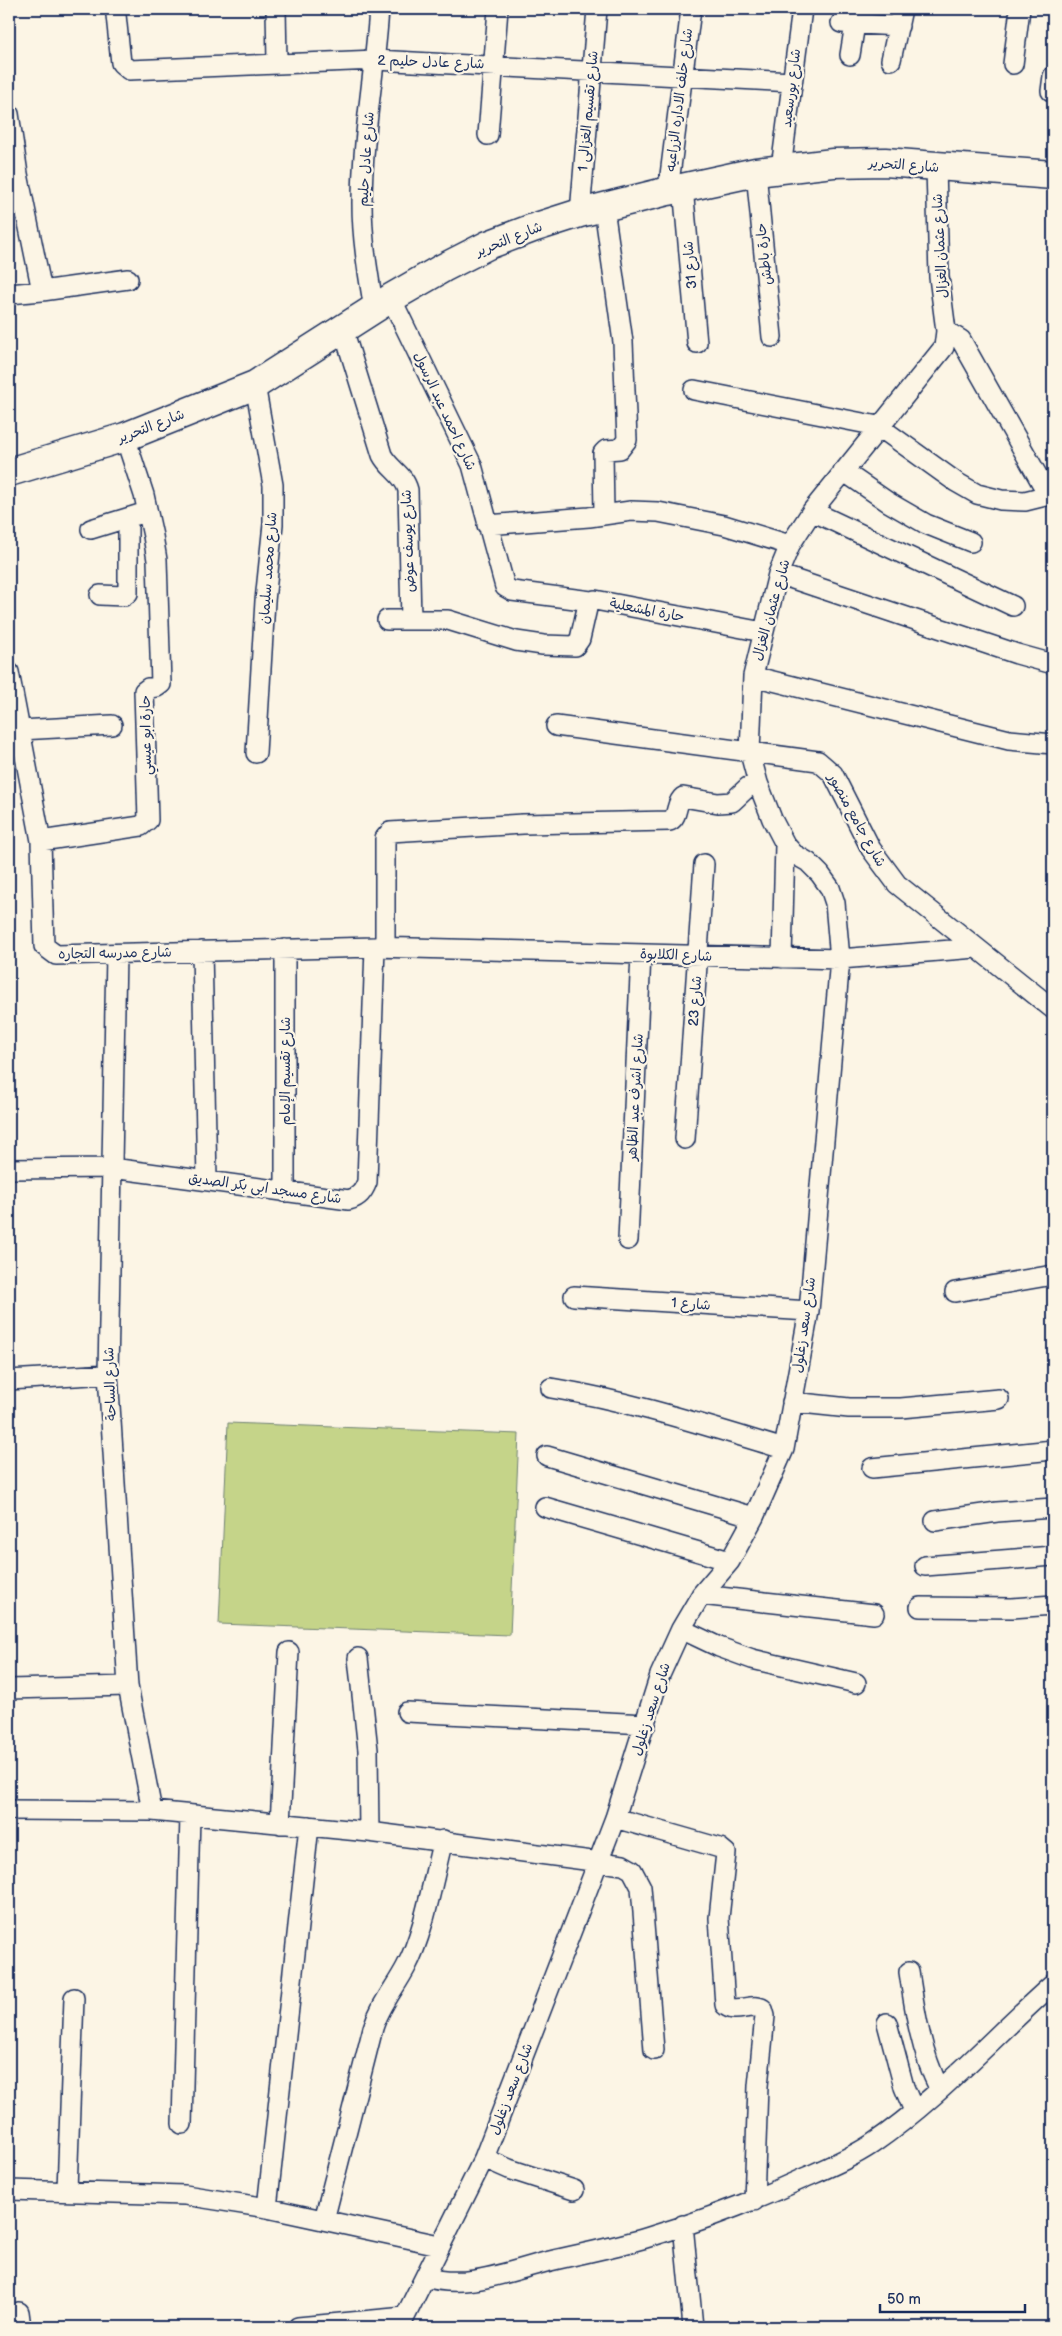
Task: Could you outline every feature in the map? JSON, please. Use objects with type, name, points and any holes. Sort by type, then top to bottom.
[{"type":"street","points":[[276,9],[278,62]]},
{"type":"street","name":"شارع عادل حليم","points":[[379,9],[376,60],[364,153],[362,203],[364,252],[382,303]]},
{"type":"street","points":[[488,135],[498,9]]},
{"type":"street","name":"شارع تقسيم الغزالى 1","points":[[597,9],[592,70],[592,210],[623,342],[627,440],[620,449],[606,450],[603,453],[604,514]]},
{"type":"street","name":"شارع خلف الاداره الزراعيه","points":[[676,189],[682,76],[691,9]]},
{"type":"street","name":"شارع بورسعيد","points":[[769,170],[792,82],[802,9]]},
{"type":"street","points":[[1013,64],[1020,9]]},
{"type":"street","name":"شارع عادل حليم 2","points":[[116,15],[121,63],[129,70],[278,62],[376,60],[792,82]]},
{"type":"street","points":[[850,55],[848,24],[900,17],[891,60]]},
{"type":"street","points":[[9,114],[18,174],[42,291]]},
{"type":"street","name":"شارع التحرير","points":[[9,472],[125,437],[255,384],[382,303],[443,268],[488,245],[533,228],[592,210],[676,189],[769,170],[833,162],[885,162],[1053,175]]},
{"type":"street","name":"شارع عثمان الغزال","points":[[840,959],[836,903],[830,888],[808,862],[794,854],[785,844],[775,826],[758,783],[750,753],[753,676],[778,574],[790,546],[812,511],[878,426],[944,347],[946,331],[938,277],[936,167]]},
{"type":"street","name":"حارة باطش","points":[[769,170],[772,337]]},
{"type":"street","name":"شارع 31","points":[[676,189],[698,343]]},
{"type":"street","points":[[9,294],[128,279]]},
{"type":"street","name":"شارع احمد عبد الرسول","points":[[382,303],[472,465],[482,494],[487,525],[503,584],[508,589],[591,601]]},
{"type":"street","name":"شارع يوسف عوض","points":[[343,329],[382,455],[387,465],[402,476],[408,490],[411,620]]},
{"type":"street","points":[[694,390],[878,426],[956,482],[978,494],[1001,500],[1017,501],[1051,495],[961,340],[946,331]]},
{"type":"street","name":"شارع محمد سليمان","points":[[255,384],[273,486],[256,753]]},
{"type":"street","name":"حارة ابو عيسي","points":[[42,841],[142,826],[148,820],[144,691],[161,684],[156,560],[148,512],[125,437]]},
{"type":"street","points":[[843,472],[888,502],[926,524],[971,542]]},
{"type":"street","points":[[812,511],[1013,606]]},
{"type":"street","points":[[91,529],[148,512]]},
{"type":"street","points":[[487,525],[589,517],[604,514],[658,512],[724,526],[790,546]]},
{"type":"street","points":[[100,595],[124,596],[128,593],[128,518]]},
{"type":"street","points":[[778,574],[1017,654],[1053,664]]},
{"type":"street","name":"حارة المشعلية","points":[[387,620],[448,620],[516,641],[543,645],[575,646],[579,643],[586,607],[591,601],[763,632]]},
{"type":"street","name":"شارع مدرسه التجاره","points":[[9,672],[42,841],[44,946],[56,955],[380,947]]},
{"type":"street","points":[[753,676],[1009,740],[1053,744]]},
{"type":"street","points":[[20,730],[112,725]]},
{"type":"street","name":"شارع جامع منصور","points":[[556,726],[818,761],[829,769],[871,849],[897,884],[1053,1009]]},
{"type":"street","points":[[380,947],[385,838],[390,832],[523,824],[670,821],[675,817],[678,803],[683,797],[718,803],[732,802],[748,787],[758,783]]},
{"type":"street","points":[[782,958],[785,844]]},
{"type":"street","name":"شارع 23","points":[[685,1139],[704,864]]},
{"type":"street","name":"شارع الكلابوة","points":[[380,947],[840,959],[976,948]]},
{"type":"street","name":"شارع مسجد ابى بكر الصديق","points":[[9,1170],[112,1168],[349,1200],[363,1191],[367,1182],[380,947]]},
{"type":"street","name":"شارع تقسيم الإمام","points":[[285,949],[286,1192]]},
{"type":"street","points":[[202,951],[207,1180]]},
{"type":"street","name":"شارع الساحة","points":[[116,954],[108,1374],[128,1686],[152,1811]]},
{"type":"street","name":"شارع اشرف عبد الظاهر","points":[[628,1240],[641,954]]},
{"type":"street","name":"شارع سعد زغلول","points":[[403,2322],[484,2158],[615,1818],[660,1675],[681,1629],[701,1595],[730,1561],[754,1517],[784,1449],[809,1311],[840,959]]},
{"type":"street","points":[[956,1292],[1053,1275]]},
{"type":"street","name":"شارع 1","points":[[574,1296],[809,1311]]},
{"type":"street","points":[[9,1380],[108,1374]]},
{"type":"street","points":[[551,1388],[589,1394],[640,1407],[784,1449]]},
{"type":"street","points":[[792,1402],[849,1408],[901,1408],[999,1399]]},
{"type":"street","points":[[872,1468],[1053,1450]]},
{"type":"street","points":[[547,1456],[754,1517]]},
{"type":"street","points":[[545,1507],[730,1561]]},
{"type":"street","points":[[935,1521],[997,1512],[1053,1508]]},
{"type":"street","points":[[925,1566],[1053,1556]]},
{"type":"street","points":[[701,1595],[874,1614]]},
{"type":"street","points":[[920,1607],[1012,1608],[1053,1605]]},
{"type":"street","points":[[681,1629],[719,1647],[752,1659],[856,1683]]},
{"type":"street","points":[[280,1824],[289,1652]]},
{"type":"street","points":[[358,1658],[368,1750],[369,1832]]},
{"type":"street","points":[[9,1689],[128,1686]]},
{"type":"street","points":[[407,1712],[646,1724]]},
{"type":"street","points":[[9,1810],[152,1811],[442,1840],[623,1864],[632,1870],[641,1887],[654,2050]]},
{"type":"street","points":[[182,2124],[190,1815]]},
{"type":"street","points":[[615,1818],[720,1848],[726,1853],[719,1918],[725,2005],[730,2009],[756,2006],[763,2009],[765,2016],[758,2086],[754,2200]]},
{"type":"street","points":[[267,2208],[309,1826]]},
{"type":"street","points":[[324,2220],[372,2028],[378,2010],[406,1967],[416,1943],[442,1840]]},
{"type":"street","points":[[909,1972],[917,2025],[928,2062],[939,2088]]},
{"type":"street","points":[[424,2277],[436,2280],[467,2282],[648,2237],[754,2200],[842,2161],[870,2146],[914,2111],[1053,1984]]},
{"type":"street","points":[[67,2190],[74,1998]]},
{"type":"street","points":[[887,2022],[904,2087],[914,2111]]},
{"type":"street","points":[[484,2158],[509,2169],[574,2190]]},
{"type":"street","points":[[9,2190],[185,2194],[267,2208],[440,2245]]},
{"type":"street","points":[[683,2225],[694,2327]]},
{"type":"street","points":[[298,2327],[403,2322]]},
{"type":"green space","points":[[228,1423],[519,1434],[510,1635],[219,1624]]}]
